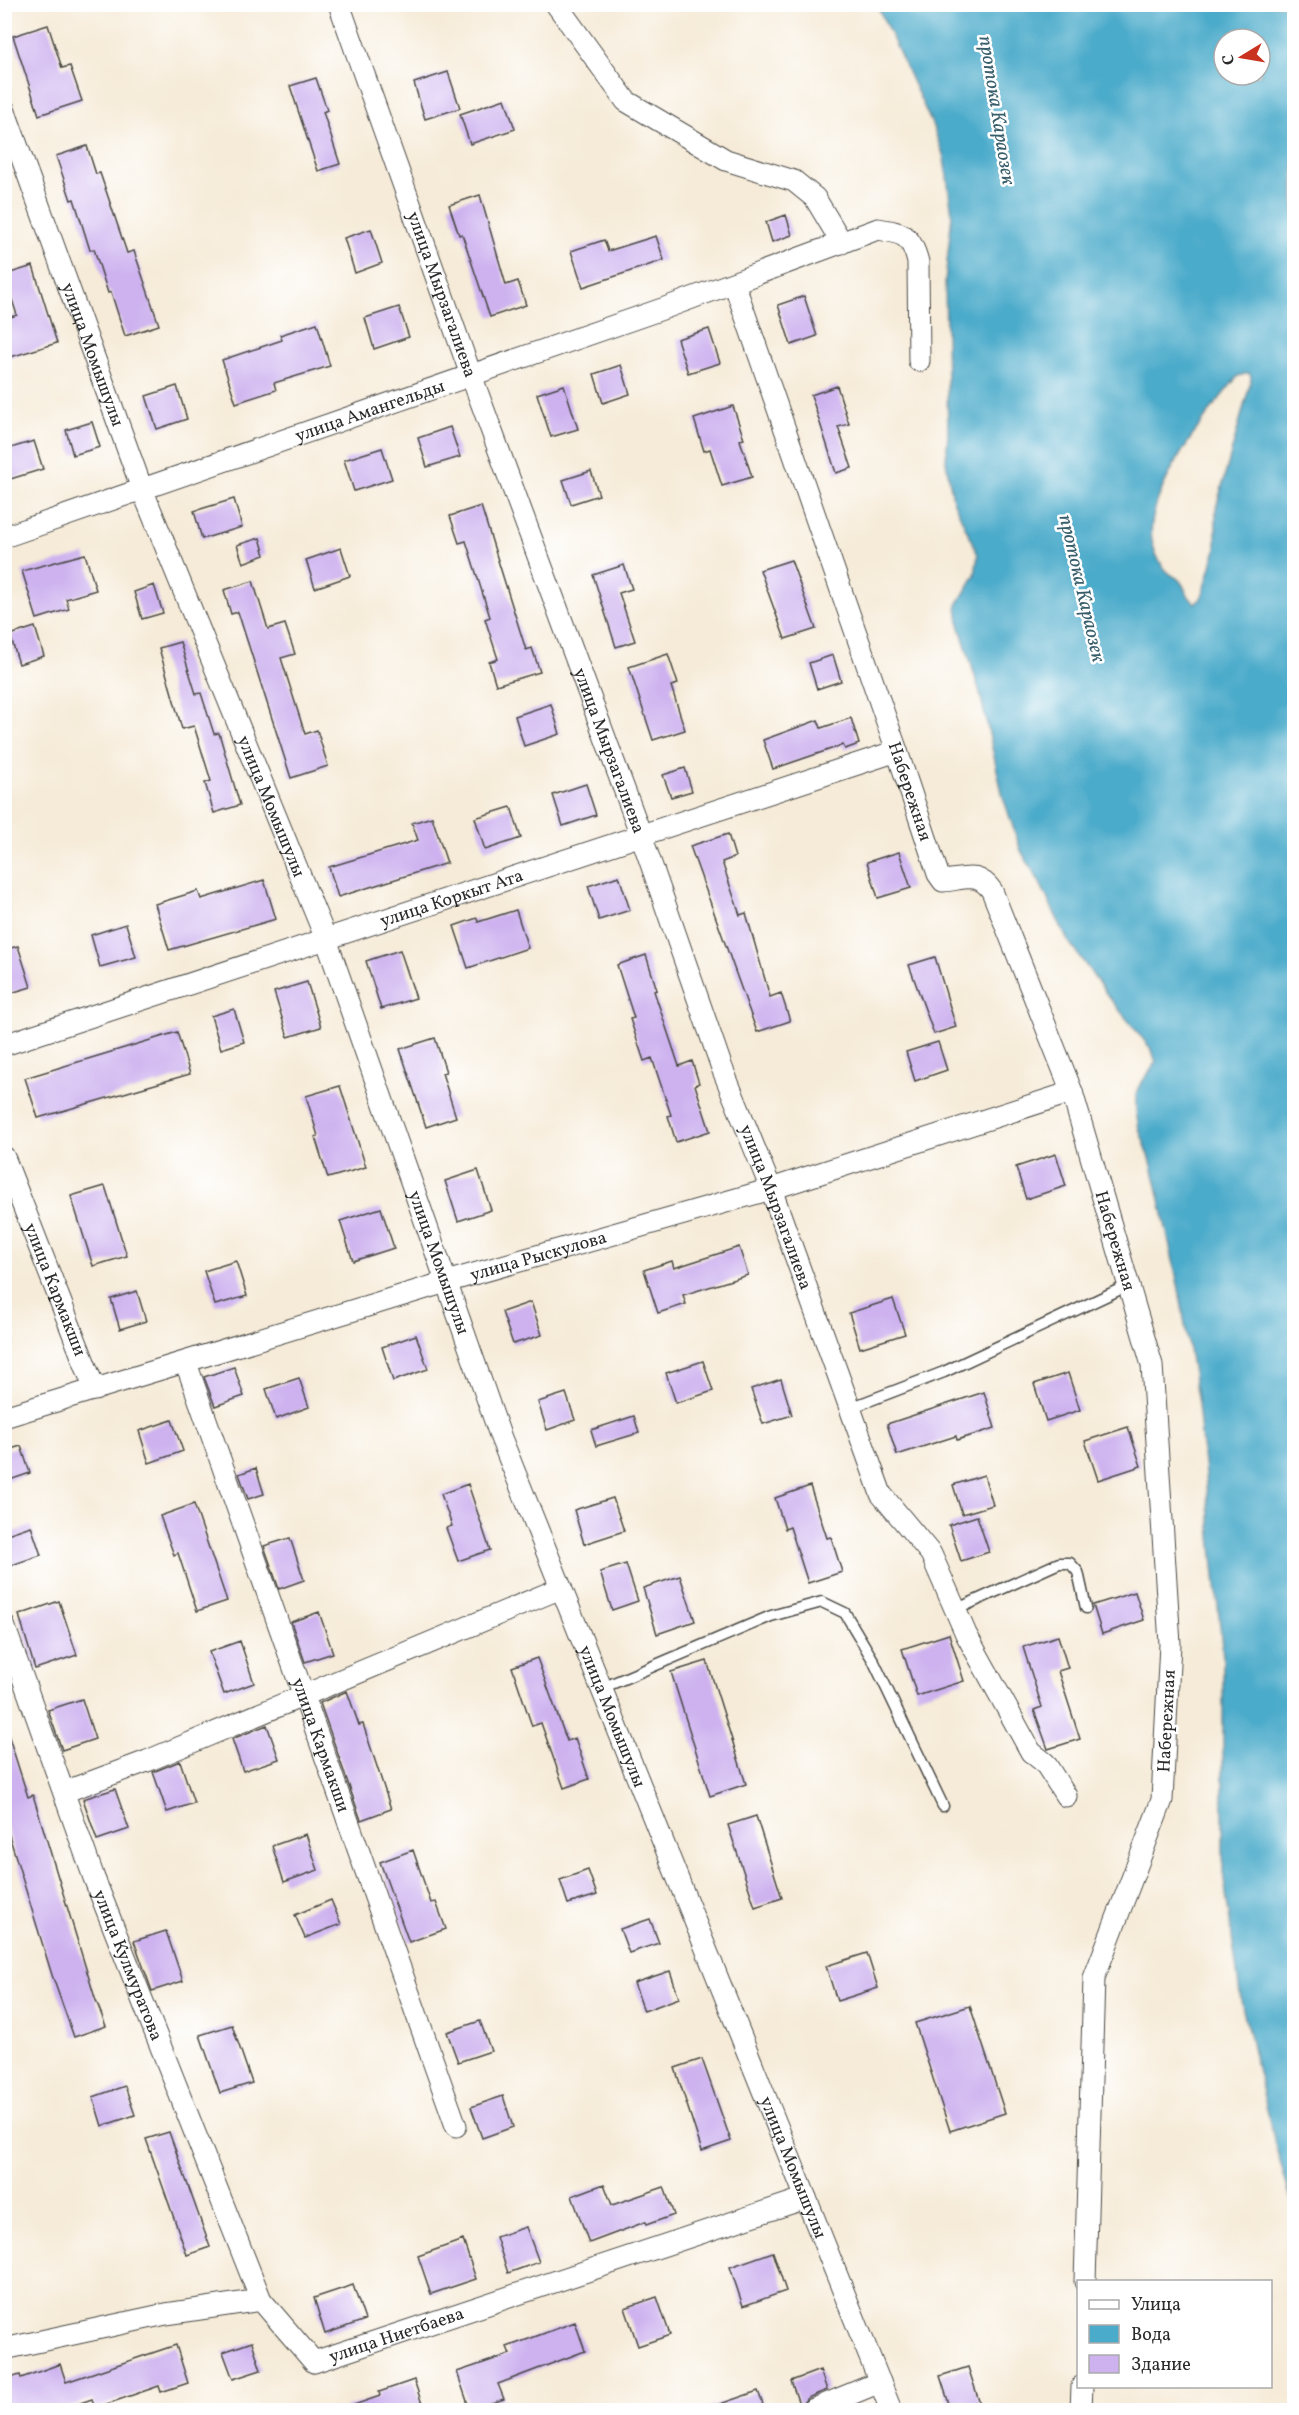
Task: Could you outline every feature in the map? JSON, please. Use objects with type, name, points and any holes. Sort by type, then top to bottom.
[{"type":"street","name":"улица Мырзагалиева","points":[[339,4],[471,375],[641,836],[722,1068],[771,1189],[881,1494],[931,1554],[966,1634],[1031,1752],[1046,1764],[1066,1796]]},
{"type":"street","points":[[555,4],[626,101],[726,160],[794,181],[815,198],[842,243]]},
{"type":"street","name":"улица Момышулы","points":[[4,109],[9,138],[142,489],[326,939],[501,1438],[891,2410]]},
{"type":"street","name":"улица Амангельды","points":[[4,537],[734,283],[878,229],[902,233],[914,246],[918,262],[919,362]]},
{"type":"street","name":"Набережная","points":[[734,283],[938,874],[943,881],[974,877],[985,881],[992,891],[1072,1092],[1152,1365],[1170,1644],[1162,1800],[1094,1978],[1085,2280]]},
{"type":"street","name":"улица Коркыт Ата","points":[[4,1045],[897,751]]},
{"type":"street","name":"улица Рыскулова","points":[[4,1417],[446,1282],[771,1189],[1072,1092]]},
{"type":"street","name":"улица Кармакши","points":[[4,1156],[95,1390]]},
{"type":"street","name":"улица Кармакши","points":[[186,1363],[456,2126]]},
{"type":"street","points":[[64,1792],[147,1761],[561,1588]]},
{"type":"street","name":"улица Кулмуратова","points":[[4,1625],[94,1878],[261,2300]]},
{"type":"street","name":"улица Ниетбаева","points":[[261,2300],[314,2362],[806,2198]]},
{"type":"street","points":[[4,2349],[166,2314],[261,2300]]},
{"type":"street","points":[[812,2410],[880,2382]]},
{"type":"street","points":[[1081,2410],[1082,2388]]},
{"type":"lane","points":[[850,1408],[944,1372],[1129,1285]]},
{"type":"lane","points":[[956,1610],[1059,1563],[1070,1563],[1078,1572],[1086,1608]]},
{"type":"lane","points":[[602,1688],[771,1616],[822,1602],[845,1613],[851,1622],[873,1660],[943,1806]]},
{"type":"water","name":"протока Караозек","points":[[877,5],[1294,5],[1294,2209],[1277,2151],[1241,2001],[1223,1872],[1223,1657],[1198,1404],[1179,1289],[1157,1186],[1139,1129],[1136,1111],[1136,1095],[1139,1086],[1156,1063],[1152,1050],[1108,996],[1067,939],[1039,881],[1021,851],[1003,797],[980,693],[959,624],[957,605],[975,575],[978,555],[953,500],[946,461],[948,434],[945,282],[952,214],[943,154],[932,124]],"holes":[[[1249,373],[1251,377],[1216,508],[1216,549],[1203,594],[1195,603],[1180,581],[1163,567],[1155,552],[1152,526],[1156,505],[1165,482],[1178,459],[1207,415],[1238,376]]]},
{"type":"building","points":[[48,25],[62,68],[70,66],[82,101],[39,115],[13,36]]},
{"type":"building","points":[[448,72],[460,108],[425,119],[414,83]]},
{"type":"building","points":[[316,78],[327,110],[323,112],[340,164],[318,171],[290,86]]},
{"type":"building","points":[[505,99],[515,129],[470,144],[460,114]]},
{"type":"building","points":[[87,146],[96,174],[100,173],[127,253],[134,251],[159,325],[125,336],[111,292],[108,293],[94,249],[90,250],[74,199],[71,200],[56,156]]},
{"type":"building","points":[[480,195],[506,285],[518,281],[526,305],[490,317],[462,234],[459,235],[449,205]]},
{"type":"building","points":[[786,215],[792,235],[772,242],[766,222]]},
{"type":"building","points":[[371,229],[382,263],[355,273],[344,238]]},
{"type":"building","points":[[656,236],[664,260],[583,287],[571,251],[604,240],[608,251]]},
{"type":"building","points":[[33,266],[57,343],[4,359],[4,319],[17,315],[4,275]]},
{"type":"building","points":[[804,296],[817,336],[791,345],[778,305]]},
{"type":"building","points":[[399,307],[409,337],[374,349],[365,318]]},
{"type":"building","points":[[317,323],[330,366],[274,383],[276,390],[236,403],[222,360],[282,340],[280,335]]},
{"type":"building","points":[[709,329],[720,363],[688,373],[677,339]]},
{"type":"building","points":[[621,365],[630,394],[603,403],[594,374]]},
{"type":"building","points":[[564,385],[578,429],[551,437],[537,394]]},
{"type":"building","points":[[177,386],[187,419],[157,429],[146,396]]},
{"type":"building","points":[[837,386],[849,424],[838,427],[852,468],[836,473],[811,395]]},
{"type":"building","points":[[733,406],[744,439],[740,440],[752,477],[722,486],[710,449],[704,451],[694,419]]},
{"type":"building","points":[[92,422],[100,447],[73,455],[66,430]]},
{"type":"building","points":[[450,427],[460,457],[427,467],[418,438]]},
{"type":"building","points":[[34,441],[43,469],[4,481],[4,450]]},
{"type":"building","points":[[382,448],[392,479],[354,491],[344,460]]},
{"type":"building","points":[[591,471],[599,495],[571,504],[563,480]]},
{"type":"building","points":[[234,499],[242,527],[202,539],[194,511]]},
{"type":"building","points":[[481,506],[526,650],[532,648],[540,672],[496,685],[489,662],[498,659],[485,619],[490,617],[466,541],[459,543],[450,516]]},
{"type":"building","points":[[260,538],[265,555],[243,563],[237,545]]},
{"type":"building","points":[[341,548],[350,576],[315,588],[306,560]]},
{"type":"building","points":[[85,554],[96,590],[66,599],[69,609],[37,619],[22,571]]},
{"type":"building","points":[[791,560],[816,629],[785,639],[760,570]]},
{"type":"building","points":[[624,565],[632,589],[619,593],[635,641],[616,647],[593,575]]},
{"type":"building","points":[[253,581],[268,629],[285,624],[295,654],[281,658],[305,734],[317,730],[328,766],[291,778],[238,612],[231,614],[224,590]]},
{"type":"building","points":[[154,585],[163,613],[142,619],[134,592]]},
{"type":"building","points":[[35,627],[44,656],[19,664],[10,635]]},
{"type":"building","points":[[180,642],[196,694],[201,693],[214,734],[219,733],[240,805],[214,813],[205,783],[211,781],[194,726],[182,729],[159,648]]},
{"type":"building","points":[[668,654],[678,684],[671,686],[685,730],[653,740],[629,667]]},
{"type":"building","points":[[833,655],[841,681],[817,689],[809,663]]},
{"type":"building","points":[[551,704],[560,734],[524,746],[515,716]]},
{"type":"building","points":[[851,718],[859,744],[845,749],[843,745],[773,769],[763,740],[818,720],[821,728]]},
{"type":"building","points":[[685,768],[692,791],[671,797],[663,775]]},
{"type":"building","points":[[586,784],[596,815],[563,826],[553,795]]},
{"type":"building","points":[[511,807],[521,838],[485,850],[475,818]]},
{"type":"building","points":[[432,817],[447,863],[338,897],[329,867],[418,840],[412,823]]},
{"type":"building","points":[[728,834],[735,857],[722,862],[740,915],[746,913],[770,997],[781,993],[790,1021],[757,1032],[690,846]]},
{"type":"building","points":[[899,852],[911,888],[878,898],[867,862]]},
{"type":"building","points":[[619,876],[630,910],[599,920],[588,886]]},
{"type":"building","points":[[264,880],[276,919],[169,950],[155,904],[198,891],[201,899]]},
{"type":"building","points":[[516,910],[528,948],[468,968],[454,926],[477,918],[478,922]]},
{"type":"building","points":[[126,924],[136,957],[100,967],[91,935]]},
{"type":"building","points":[[18,946],[31,987],[4,995],[4,950]]},
{"type":"building","points":[[400,950],[416,998],[381,1009],[366,961]]},
{"type":"building","points":[[646,955],[657,990],[654,991],[679,1066],[692,1061],[699,1083],[695,1085],[710,1131],[676,1142],[668,1116],[671,1115],[652,1058],[644,1061],[630,1019],[634,1018],[617,965]]},
{"type":"building","points":[[935,957],[956,1027],[934,1034],[909,965]]},
{"type":"building","points":[[307,982],[321,1027],[288,1037],[274,992]]},
{"type":"building","points":[[234,1009],[244,1042],[221,1049],[211,1016]]},
{"type":"building","points":[[177,1032],[190,1074],[38,1118],[25,1078]]},
{"type":"building","points":[[435,1038],[446,1072],[442,1073],[456,1117],[426,1127],[400,1049]]},
{"type":"building","points":[[938,1042],[947,1070],[915,1081],[906,1052]]},
{"type":"building","points":[[340,1086],[366,1167],[328,1178],[315,1137],[318,1136],[306,1096]]},
{"type":"building","points":[[1056,1154],[1066,1186],[1026,1199],[1016,1167]]},
{"type":"building","points":[[478,1170],[491,1210],[458,1221],[445,1181]]},
{"type":"building","points":[[105,1186],[127,1256],[93,1266],[71,1196]]},
{"type":"building","points":[[381,1208],[394,1248],[353,1261],[340,1221]]},
{"type":"building","points":[[739,1247],[748,1275],[683,1295],[686,1304],[658,1313],[644,1270],[672,1261],[674,1268]]},
{"type":"building","points":[[236,1261],[247,1296],[215,1305],[204,1271]]},
{"type":"building","points":[[137,1291],[146,1321],[120,1329],[111,1299]]},
{"type":"building","points":[[893,1299],[905,1334],[860,1348],[849,1313]]},
{"type":"building","points":[[531,1302],[542,1335],[513,1344],[502,1312]]},
{"type":"building","points":[[416,1335],[428,1369],[393,1381],[382,1347]]},
{"type":"building","points":[[703,1361],[713,1391],[676,1403],[666,1373]]},
{"type":"building","points":[[234,1367],[244,1396],[215,1406],[204,1377]]},
{"type":"building","points":[[1068,1373],[1080,1410],[1046,1421],[1034,1384]]},
{"type":"building","points":[[299,1378],[309,1407],[276,1419],[266,1389]]},
{"type":"building","points":[[781,1379],[792,1415],[763,1424],[751,1389]]},
{"type":"building","points":[[984,1392],[995,1428],[957,1440],[956,1436],[897,1455],[887,1424]]},
{"type":"building","points":[[566,1393],[575,1420],[547,1430],[538,1402]]},
{"type":"building","points":[[634,1416],[639,1433],[596,1446],[591,1430]]},
{"type":"building","points":[[172,1420],[183,1451],[149,1463],[139,1431]]},
{"type":"building","points":[[1128,1427],[1141,1466],[1098,1480],[1085,1441]]},
{"type":"building","points":[[21,1446],[30,1473],[4,1482],[4,1451]]},
{"type":"building","points":[[256,1468],[264,1494],[248,1499],[239,1474]]},
{"type":"building","points":[[984,1475],[993,1505],[962,1514],[953,1485]]},
{"type":"building","points":[[468,1484],[490,1550],[458,1561],[446,1528],[452,1526],[441,1494]]},
{"type":"building","points":[[810,1486],[827,1538],[831,1537],[842,1572],[808,1583],[790,1527],[785,1529],[775,1498]]},
{"type":"building","points":[[613,1498],[624,1531],[584,1544],[574,1510]]},
{"type":"building","points":[[194,1504],[227,1601],[197,1611],[178,1553],[174,1555],[160,1516]]},
{"type":"building","points":[[977,1516],[989,1552],[961,1561],[949,1525]]},
{"type":"building","points":[[31,1526],[41,1555],[9,1566],[4,1552],[4,1535]]},
{"type":"building","points":[[290,1538],[304,1580],[279,1589],[264,1546]]},
{"type":"building","points":[[626,1564],[638,1601],[612,1610],[600,1572]]},
{"type":"building","points":[[680,1576],[695,1621],[657,1634],[643,1588]]},
{"type":"building","points":[[1135,1592],[1144,1620],[1102,1634],[1093,1605]]},
{"type":"building","points":[[59,1601],[77,1655],[35,1669],[19,1615]]},
{"type":"building","points":[[319,1612],[333,1653],[305,1662],[291,1622]]},
{"type":"building","points":[[949,1634],[964,1681],[917,1696],[902,1649]]},
{"type":"building","points":[[1058,1636],[1068,1668],[1058,1671],[1080,1739],[1048,1749],[1034,1710],[1042,1707],[1023,1647]]},
{"type":"building","points":[[240,1641],[254,1683],[224,1694],[209,1652]]},
{"type":"building","points":[[537,1658],[567,1741],[575,1738],[589,1779],[564,1788],[541,1723],[532,1726],[512,1667]]},
{"type":"building","points":[[707,1661],[746,1784],[710,1796],[671,1672]]},
{"type":"building","points":[[347,1691],[359,1725],[363,1724],[391,1809],[361,1820],[320,1703]]},
{"type":"building","points":[[82,1699],[95,1739],[62,1750],[48,1710]]},
{"type":"building","points":[[267,1725],[279,1759],[243,1771],[232,1739]]},
{"type":"building","points":[[4,1734],[8,1734],[28,1797],[33,1795],[95,1998],[106,2026],[74,2037],[52,1975],[4,1819]]},
{"type":"building","points":[[180,1761],[194,1803],[167,1812],[153,1772]]},
{"type":"building","points":[[115,1789],[129,1829],[97,1840],[83,1799]]},
{"type":"building","points":[[756,1816],[782,1898],[755,1907],[728,1825]]},
{"type":"building","points":[[306,1834],[318,1870],[284,1882],[272,1846]]},
{"type":"building","points":[[413,1850],[431,1903],[436,1902],[446,1929],[409,1942],[380,1862]]},
{"type":"building","points":[[588,1870],[597,1895],[568,1904],[560,1880]]},
{"type":"building","points":[[331,1900],[341,1924],[305,1938],[295,1915]]},
{"type":"building","points":[[650,1919],[659,1943],[629,1953],[620,1929]]},
{"type":"building","points":[[166,1931],[183,1981],[152,1991],[134,1941]]},
{"type":"building","points":[[867,1953],[878,1988],[837,2001],[826,1966]]},
{"type":"building","points":[[670,1971],[679,1998],[644,2011],[634,1983]]},
{"type":"building","points":[[970,2006],[1005,2113],[950,2131],[915,2023]]},
{"type":"building","points":[[480,2021],[491,2051],[458,2062],[447,2032]]},
{"type":"building","points":[[232,2025],[252,2083],[220,2093],[200,2035]]},
{"type":"building","points":[[702,2059],[731,2141],[702,2151],[675,2068]]},
{"type":"building","points":[[125,2086],[135,2115],[102,2126],[93,2097]]},
{"type":"building","points":[[503,2096],[513,2127],[482,2138],[471,2107]]},
{"type":"building","points":[[169,2132],[210,2247],[187,2255],[146,2139]]},
{"type":"building","points":[[604,2184],[612,2205],[664,2187],[674,2215],[646,2225],[645,2222],[589,2243],[572,2196]]},
{"type":"building","points":[[526,2227],[539,2262],[508,2273],[496,2237]]},
{"type":"building","points":[[463,2240],[476,2279],[431,2294],[418,2256]]},
{"type":"building","points":[[773,2252],[786,2291],[743,2306],[730,2267]]},
{"type":"building","points":[[353,2285],[365,2320],[325,2334],[314,2298]]},
{"type":"building","points":[[657,2297],[670,2335],[638,2346],[625,2308]]},
{"type":"building","points":[[575,2322],[585,2351],[498,2384],[504,2399],[470,2410],[457,2372],[510,2354],[507,2347]]},
{"type":"building","points":[[252,2342],[261,2370],[233,2379],[223,2352]]},
{"type":"building","points":[[176,2345],[188,2383],[161,2392],[159,2386],[95,2408],[92,2399],[60,2410],[4,2410],[4,2380],[20,2375],[21,2378],[60,2364],[66,2382]]},
{"type":"building","points":[[968,2367],[982,2410],[951,2410],[940,2376]]},
{"type":"building","points":[[820,2370],[827,2390],[807,2398],[800,2407],[791,2381]]},
{"type":"building","points":[[414,2380],[424,2410],[345,2410],[345,2408],[380,2396],[379,2392]]},
{"type":"building","points":[[758,2391],[765,2410],[708,2410],[708,2408]]}]
